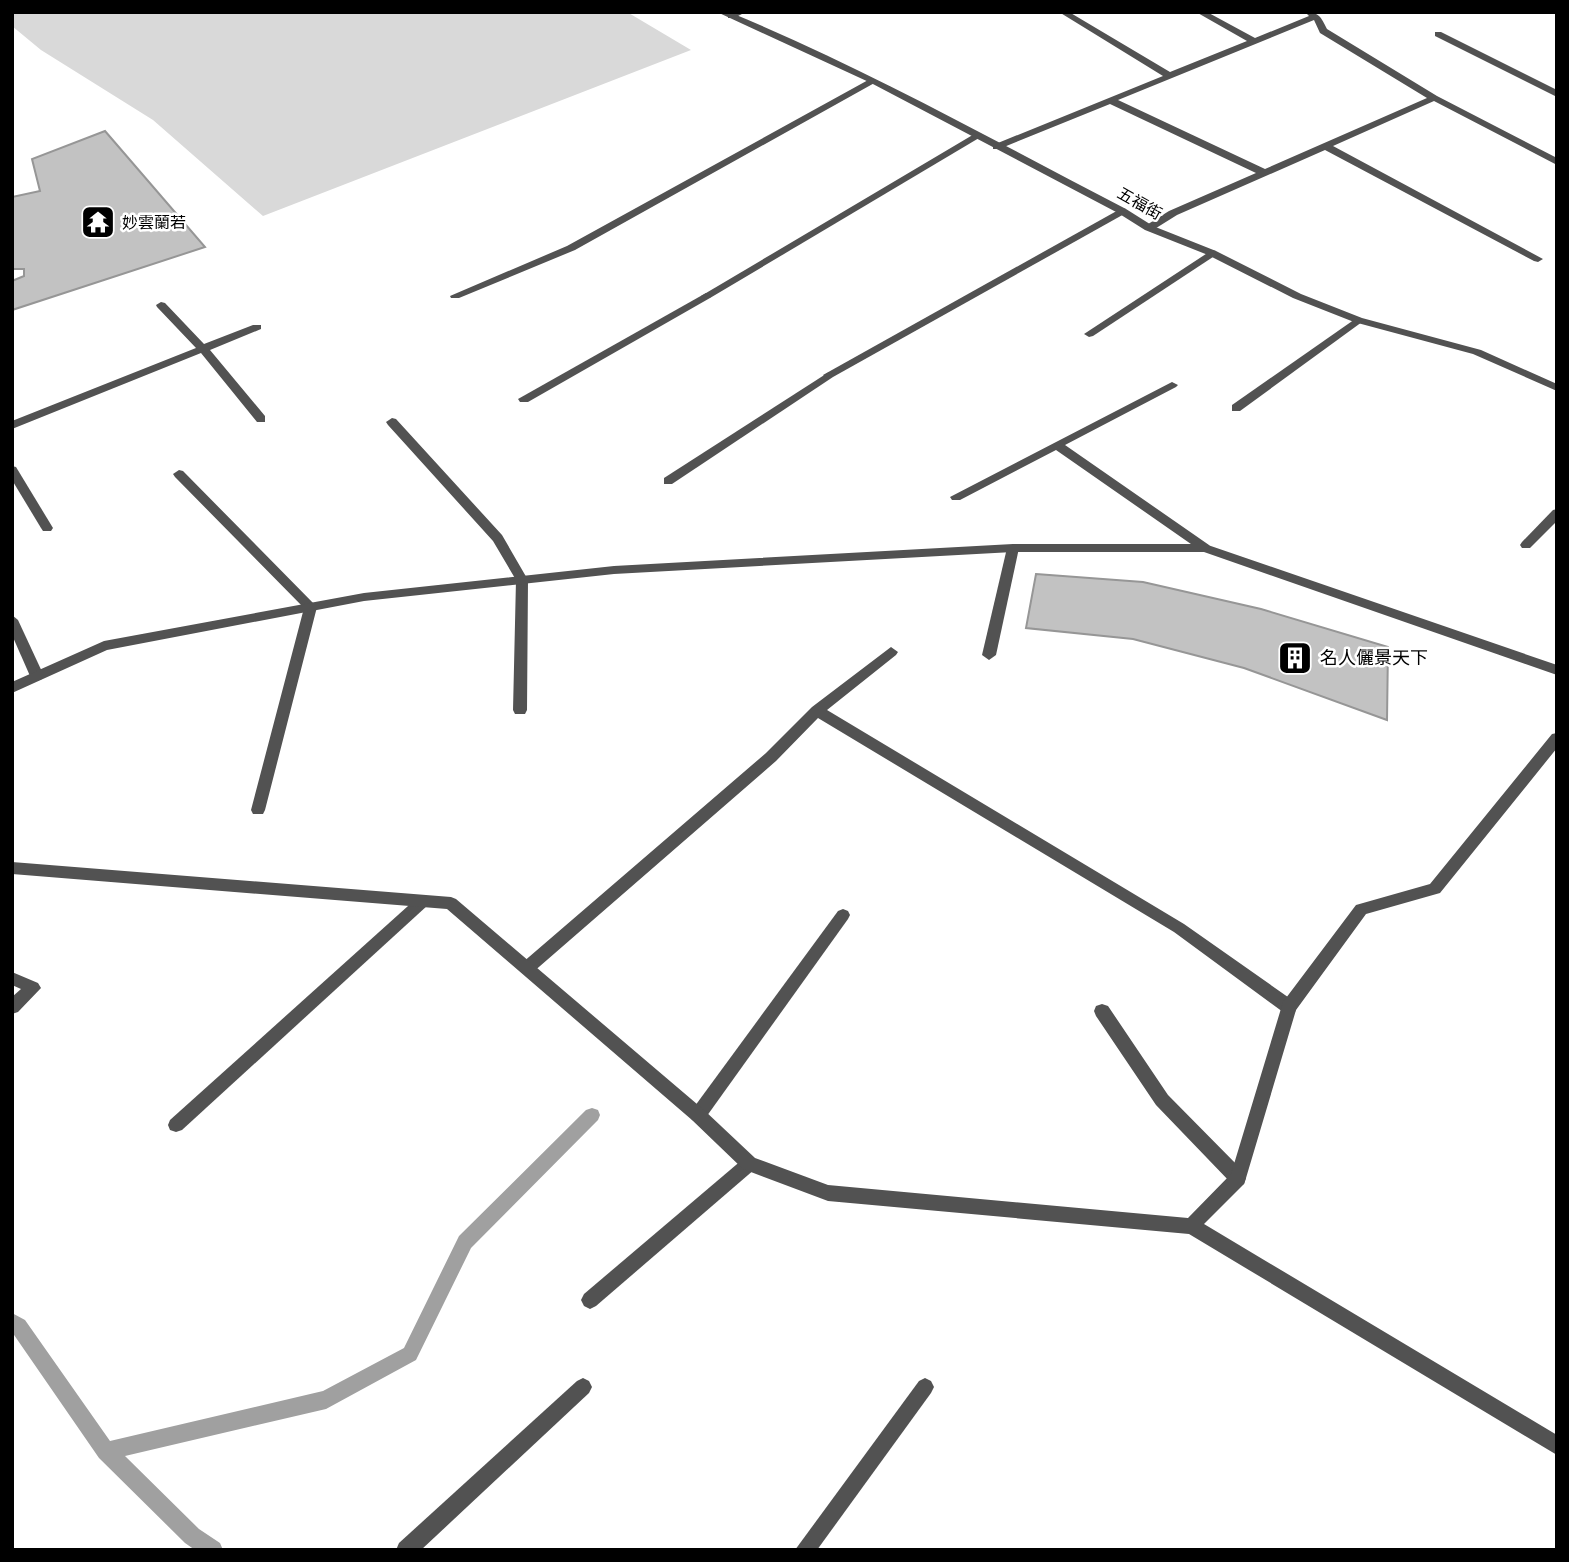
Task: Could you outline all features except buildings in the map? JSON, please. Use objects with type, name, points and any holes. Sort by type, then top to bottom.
[{"type":"street","points":[[726,14],[742,12]]},
{"type":"street","points":[[1063,12],[1168,75]]},
{"type":"street","points":[[1200,12],[1254,41]]},
{"type":"street","name":"五福街","points":[[726,14],[777,34],[873,81],[1122,211],[1149,228],[1212,253],[1297,296],[1358,320],[1477,352],[1556,389]]},
{"type":"street","points":[[996,147],[1313,14],[1323,31],[1434,97],[1557,162]]},
{"type":"street","points":[[1438,34],[1557,94]]},
{"type":"street","points":[[455,296],[571,248],[873,81]]},
{"type":"street","points":[[1149,228],[1173,213],[1327,147],[1434,97]]},
{"type":"street","points":[[1110,100],[1265,173]]},
{"type":"street","points":[[524,399],[706,296],[976,136]]},
{"type":"street","points":[[1327,147],[1538,259]]},
{"type":"street","points":[[668,481],[828,375],[1122,211]]},
{"type":"street","points":[[1088,334],[1212,253]]},
{"type":"street","points":[[161,304],[203,349],[261,419]]},
{"type":"street","points":[[1236,408],[1358,320]]},
{"type":"street","points":[[12,425],[257,327]]},
{"type":"street","points":[[956,497],[1172,385]]},
{"type":"street","points":[[392,422],[498,538],[522,580],[520,710]]},
{"type":"street","points":[[1056,445],[1205,548],[1557,670]]},
{"type":"street","points":[[12,470],[47,528]]},
{"type":"street","points":[[179,474],[311,607]]},
{"type":"street","points":[[1526,545],[1557,513]]},
{"type":"street","points":[[12,688],[104,646],[364,597],[614,570],[1013,548],[1205,548]]},
{"type":"street","points":[[989,655],[1013,548]]},
{"type":"street","points":[[258,810],[311,607]]},
{"type":"street","points":[[12,620],[37,676]]},
{"type":"street","points":[[527,968],[771,757],[817,711],[891,652]]},
{"type":"street","points":[[817,711],[1178,928],[1289,1007]]},
{"type":"street","points":[[1191,1226],[1238,1178],[1289,1007],[1361,909],[1436,889],[1557,738]]},
{"type":"street","points":[[12,869],[450,903],[698,1115],[749,1164],[828,1193],[1191,1226],[1557,1446]]},
{"type":"street","points":[[176,1125],[423,901]]},
{"type":"street","points":[[698,1115],[843,915]]},
{"type":"street","points":[[12,978],[33,988],[12,1007]]},
{"type":"street","points":[[1102,1011],[1162,1100],[1238,1178]]},
{"type":"street","points":[[590,1300],[749,1164]]},
{"type":"street","points":[[406,1550],[583,1387]]},
{"type":"street","points":[[805,1550],[925,1387]]},
{"type":"shaded area","points":[[12,12],[627,12],[691,50],[263,216],[153,120],[41,50],[12,26]]},
{"type":"waterway","points":[[106,1451],[326,1400],[410,1354],[465,1242],[592,1115]]},
{"type":"waterway","points":[[12,1322],[19,1326],[106,1451]]},
{"type":"waterway","points":[[106,1451],[192,1536],[213,1550]]},
{"type":"place","name":"妙雲蘭若","points":[[98,222]]},
{"type":"place","name":"名人儷景天下","points":[[1295,658]]}]
